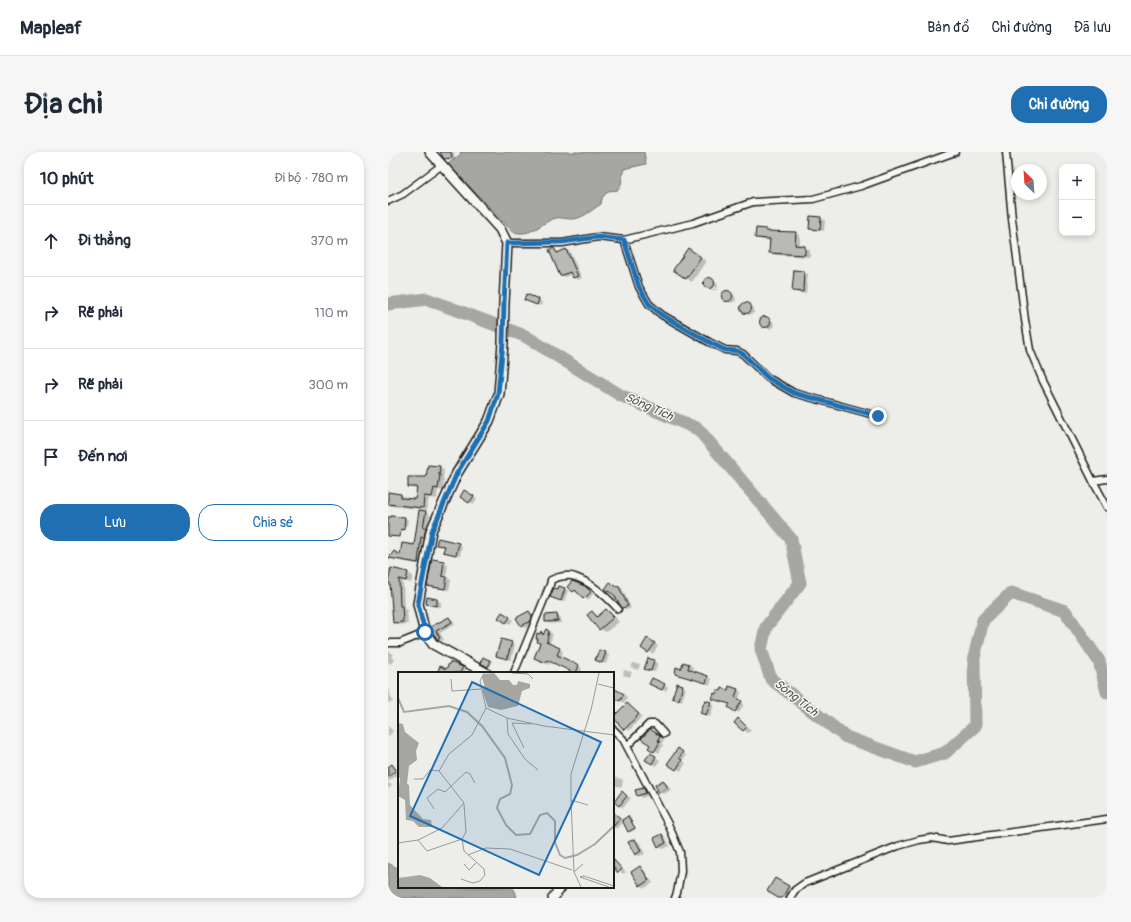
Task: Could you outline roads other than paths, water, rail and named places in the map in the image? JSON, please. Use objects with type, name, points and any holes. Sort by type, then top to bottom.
[{"type":"street","points":[[430,152],[500,229],[507,243],[503,343],[498,394],[489,421],[457,473],[432,531],[418,604],[425,632],[433,644],[484,672]]},
{"type":"street","points":[[507,243],[562,242],[598,237],[624,240],[693,223],[753,202],[812,199],[861,186],[955,152]]},
{"type":"street","points":[[1006,152],[1012,219],[1030,350],[1043,380],[1107,507]]},
{"type":"street","points":[[388,201],[403,194],[442,165]]},
{"type":"street","points":[[624,240],[639,287],[649,304],[662,315],[725,350],[737,351],[743,354],[768,378],[794,393],[878,416]]},
{"type":"street","points":[[1093,481],[1107,479]]},
{"type":"street","points":[[514,672],[551,580],[560,577],[574,576],[603,593],[618,609]]},
{"type":"street","points":[[388,643],[400,643],[425,632]]},
{"type":"street","points":[[627,746],[649,724],[654,724],[664,734]]},
{"type":"street","points":[[614,729],[620,734],[627,746],[669,826],[680,852],[681,871],[678,893],[675,898]]},
{"type":"street","points":[[790,898],[795,890],[805,883],[898,846],[919,840],[932,838],[948,841],[1107,819]]},
{"type":"street","points":[[553,898],[560,888]]},
{"type":"waterway","name":"Sông Tích","points":[[388,304],[427,299],[525,336],[620,395],[698,429],[791,539],[800,583],[766,627],[761,649],[771,679],[846,737],[915,762],[945,753],[975,726],[974,658],[983,620],[1011,593],[1065,611],[1099,661],[1107,692]]}]
